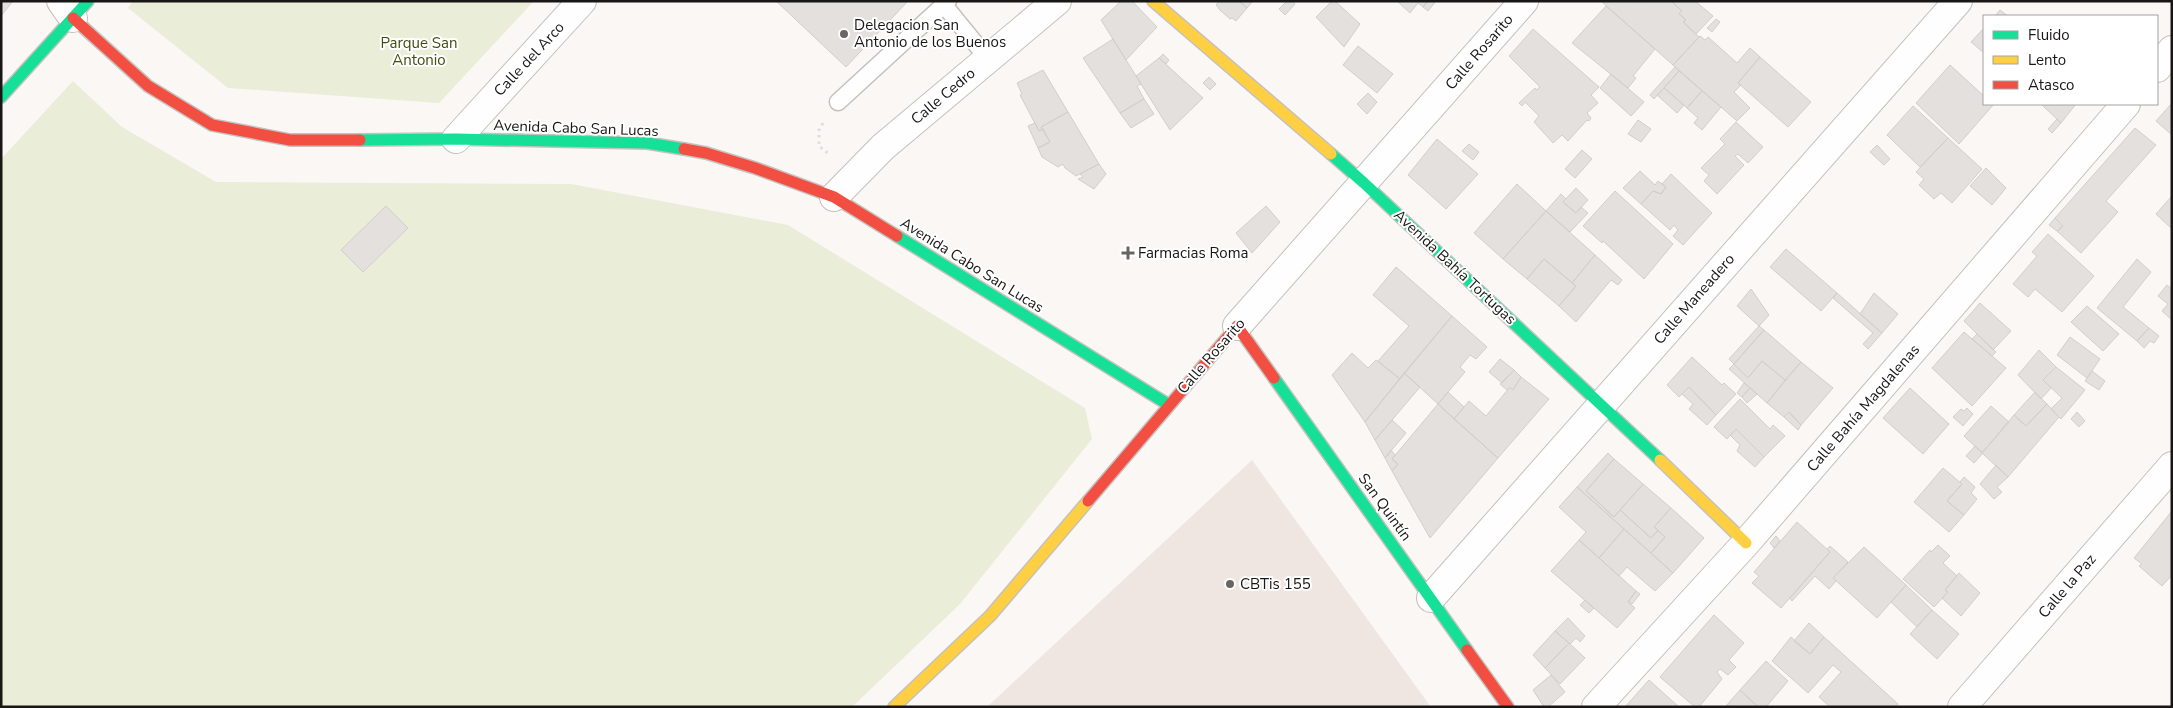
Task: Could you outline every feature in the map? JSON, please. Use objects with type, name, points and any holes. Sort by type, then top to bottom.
[{"type":"street","name":"Calle del Arco","points":[[456,138],[582,1]]},
{"type":"street","name":"Calle Cedro","points":[[834,197],[883,147],[1057,1]]},
{"type":"street","name":"Avenida Bahía Tortugas","points":[[1154,1],[1364,183],[1602,404],[1746,543]]},
{"type":"street","name":"Calle Rosarito","points":[[894,707],[990,616],[1237,326],[1524,1]]},
{"type":"street","name":"Calle Maneadero","points":[[1431,598],[1958,1]]},
{"type":"street","name":"Avenida Cabo San Lucas","points":[[74,7],[148,86],[212,125],[290,140],[456,138],[647,144],[706,152],[834,197],[1169,405]]},
{"type":"street","points":[[1,97],[74,7]]},
{"type":"street","points":[[2158,67],[2172,50]]},
{"type":"street","name":"Calle Bahía Magdalenas","points":[[1596,707],[1746,543],[2125,105]]},
{"type":"street","name":"San Quintín","points":[[1237,326],[1508,707]]},
{"type":"street","name":"Calle la Paz","points":[[1962,707],[2172,466]]},
{"type":"lane","points":[[838,102],[946,3],[988,59]]},
{"type":"path","points":[[832,156],[819,146],[819,130],[838,102]]},
{"type":"shaded area","name":"CBTis 155","points":[[1252,460],[1431,707],[987,707]]},
{"type":"green space","name":"Parque San Antonio","points":[[133,1],[534,1],[439,103],[228,88],[128,8]]},
{"type":"green space","points":[[73,81],[122,127],[216,182],[571,184],[788,225],[1085,408],[1092,439],[960,604],[852,707],[1,707],[1,159]]},
{"type":"building","points":[[1,1],[13,1],[1,16]]},
{"type":"building","name":"Delegacion San Antonio de los Buenos","points":[[776,1],[908,1],[846,67]]},
{"type":"building","points":[[1121,1],[1132,1],[1157,27],[1126,60],[1101,20]]},
{"type":"building","points":[[1219,1],[1239,1],[1247,8],[1236,21],[1232,18],[1230,19],[1220,10],[1216,5]]},
{"type":"building","points":[[1239,1],[1253,1],[1247,8]]},
{"type":"building","points":[[1287,1],[1292,1],[1295,4],[1285,15],[1279,9]]},
{"type":"building","points":[[1332,1],[1335,1],[1360,24],[1344,47],[1316,17]]},
{"type":"building","points":[[1397,1],[1428,1],[1423,7],[1418,3],[1410,13]]},
{"type":"building","points":[[1428,1],[1436,1],[1428,11],[1423,7]]},
{"type":"building","points":[[1601,1],[1638,1],[1640,3],[1642,1],[1671,1],[1682,11],[1679,14],[1686,20],[1683,22],[1699,37],[1673,65]]},
{"type":"building","points":[[1671,1],[1695,1],[1713,16],[1696,34],[1683,22],[1686,20],[1679,14],[1682,11]]},
{"type":"building","points":[[1606,6],[1655,49],[1633,76],[1636,78],[1628,88],[1572,43]]},
{"type":"building","points":[[2000,10],[2007,15],[1996,15]]},
{"type":"building","points":[[1716,19],[1720,22],[1712,32],[1707,28]]},
{"type":"building","points":[[1533,29],[1599,87],[1591,95],[1598,103],[1587,113],[1591,118],[1568,141],[1562,135],[1553,143],[1534,122],[1539,116],[1525,102],[1522,106],[1519,103],[1535,88],[1536,90],[1540,87],[1509,56]]},
{"type":"building","points":[[1983,29],[1983,52],[1971,42]]},
{"type":"building","points":[[1700,36],[1705,40],[1708,37],[1737,63],[1750,48],[1760,57],[1738,83],[1741,85],[1734,92],[1750,108],[1737,121],[1673,65]]},
{"type":"building","points":[[1113,39],[1141,84],[1137,86],[1144,99],[1120,113],[1083,58]]},
{"type":"building","points":[[1358,46],[1393,74],[1377,93],[1343,65]]},
{"type":"building","points":[[1163,54],[1169,60],[1166,64],[1159,58]]},
{"type":"building","points":[[1760,57],[1811,102],[1788,127],[1738,83]]},
{"type":"building","points":[[1159,58],[1203,98],[1170,130],[1136,76]]},
{"type":"building","points":[[1950,65],[1983,95],[1983,105],[1993,105],[1959,144],[1916,103]]},
{"type":"building","points":[[1675,67],[1679,71],[1654,99],[1650,95]]},
{"type":"building","points":[[1043,70],[1068,112],[1041,127],[1043,129],[1039,131],[1020,95],[1022,94],[1017,83]]},
{"type":"building","points":[[1679,71],[1702,91],[1687,108],[1664,88]]},
{"type":"building","points":[[1611,74],[1644,102],[1631,116],[1600,88]]},
{"type":"building","points":[[1209,77],[1216,84],[1210,90],[1203,83]]},
{"type":"building","points":[[1664,88],[1684,105],[1677,113],[1657,95]]},
{"type":"building","points":[[1702,91],[1721,107],[1702,130],[1694,123],[1698,118],[1687,108]]},
{"type":"building","points":[[1368,93],[1377,102],[1367,114],[1357,104]]},
{"type":"building","points":[[1144,99],[1154,114],[1131,128],[1120,113]]},
{"type":"building","points":[[2172,103],[2172,135],[2156,121]]},
{"type":"building","points":[[2042,105],[2075,105],[2061,123]]},
{"type":"building","points":[[1913,106],[1948,138],[1920,167],[1887,135]]},
{"type":"building","points":[[1068,112],[1099,164],[1076,176],[1065,168],[1063,164],[1058,167],[1042,157],[1038,148],[1050,142],[1041,127]]},
{"type":"building","points":[[2057,119],[2061,123],[2052,133],[2048,129]]},
{"type":"building","points":[[1638,120],[1651,129],[1641,142],[1628,134]]},
{"type":"building","points":[[1736,122],[1763,147],[1748,163],[1738,154],[1735,156],[1744,165],[1717,194],[1704,181],[1709,175],[1701,168],[1725,144],[1720,139]]},
{"type":"building","points":[[1035,123],[1039,131],[1043,129],[1050,142],[1038,148],[1028,126]]},
{"type":"building","points":[[2135,128],[2156,145],[2106,201],[2118,212],[2081,253],[2057,231],[2063,226],[2055,218]]},
{"type":"building","points":[[1948,138],[1982,169],[1952,203],[1941,193],[1934,199],[1919,185],[1924,179],[1916,172]]},
{"type":"building","points":[[1437,139],[1478,174],[1446,209],[1408,175]]},
{"type":"building","points":[[1469,144],[1479,152],[1473,160],[1462,151]]},
{"type":"building","points":[[1877,145],[1890,159],[1884,165],[1870,152]]},
{"type":"building","points":[[1582,150],[1592,159],[1575,178],[1565,169]]},
{"type":"building","points":[[1099,164],[1106,174],[1094,189],[1078,179],[1083,177],[1080,174]]},
{"type":"building","points":[[1986,168],[2006,188],[1992,205],[1970,186]]},
{"type":"building","points":[[1640,171],[1655,185],[1658,181],[1666,187],[1661,194],[1653,191],[1641,204],[1623,188]]},
{"type":"building","points":[[1671,174],[1712,213],[1683,245],[1673,236],[1678,230],[1674,225],[1670,230],[1641,204],[1653,191],[1661,194],[1666,187],[1662,184]]},
{"type":"building","points":[[1517,184],[1546,211],[1503,259],[1474,233]]},
{"type":"building","points":[[1576,188],[1588,200],[1576,213],[1563,202]]},
{"type":"building","points":[[1615,191],[1673,244],[1644,279],[1603,241],[1602,243],[1583,226]]},
{"type":"building","points":[[1561,194],[1566,199],[1563,202],[1576,213],[1581,207],[1588,213],[1570,232],[1546,211]]},
{"type":"building","points":[[2172,197],[2172,229],[2156,214]]},
{"type":"building","points":[[386,206],[408,228],[363,272],[341,250]]},
{"type":"building","points":[[1266,206],[1280,222],[1252,253],[1236,233]]},
{"type":"building","points":[[1546,211],[1595,255],[1572,283],[1544,259],[1527,279],[1503,259]]},
{"type":"building","points":[[2055,218],[2063,226],[2057,231],[2049,225]]},
{"type":"building","points":[[2048,234],[2094,276],[2062,312],[2035,289],[2028,297],[2013,284],[2037,256],[2032,252]]},
{"type":"building","points":[[1786,249],[1837,293],[1821,311],[1770,267]]},
{"type":"building","points":[[1595,255],[1622,280],[1618,285],[1611,280],[1576,322],[1559,306],[1576,286],[1572,283]]},
{"type":"building","points":[[1544,259],[1576,286],[1559,306],[1527,279]]},
{"type":"building","points":[[2137,259],[2151,272],[2123,307],[2149,328],[2137,341],[2097,308]]},
{"type":"building","points":[[1396,267],[1452,316],[1400,379],[1378,361],[1409,326],[1373,295]]},
{"type":"building","points":[[2167,285],[2172,289],[2172,320],[2162,311],[2168,304],[2158,296]]},
{"type":"building","points":[[1751,289],[1769,315],[1759,326],[1737,306]]},
{"type":"building","points":[[1837,293],[1882,333],[1868,349],[1863,344],[1873,333],[1833,298]]},
{"type":"building","points":[[1874,293],[1898,314],[1882,333],[1860,314]]},
{"type":"building","points":[[1980,303],[2011,331],[1993,350],[1964,321]]},
{"type":"building","points":[[2087,306],[2119,334],[2103,351],[2071,322]]},
{"type":"building","points":[[1452,316],[1487,347],[1476,359],[1470,355],[1460,367],[1465,372],[1438,404],[1404,373]]},
{"type":"building","points":[[1759,326],[1764,330],[1734,364],[1729,359]]},
{"type":"building","points":[[2149,328],[2159,336],[2154,343],[2150,341],[2144,348],[2137,341]]},
{"type":"building","points":[[1764,330],[1801,362],[1785,380],[1762,361],[1748,378],[1734,364]]},
{"type":"building","points":[[1964,332],[2006,368],[1972,406],[1932,368]]},
{"type":"building","points":[[1977,334],[1996,352],[1992,356],[1972,339]]},
{"type":"building","points":[[2070,337],[2100,359],[2087,378],[2057,355]]},
{"type":"building","points":[[2039,350],[2056,367],[2043,380],[2051,388],[2041,399],[2018,375]]},
{"type":"building","points":[[1352,353],[1368,368],[1376,360],[1400,379],[1365,422],[1332,375]]},
{"type":"building","points":[[1692,357],[1722,385],[1724,383],[1736,394],[1716,415],[1689,387],[1679,397],[1667,385]]},
{"type":"building","points":[[1500,359],[1514,370],[1502,383],[1489,372]]},
{"type":"building","points":[[1762,361],[1785,380],[1767,403],[1729,369],[1734,364],[1748,378]]},
{"type":"building","points":[[1801,362],[1833,388],[1801,425],[1789,412],[1784,417],[1767,403]]},
{"type":"building","points":[[2056,367],[2085,390],[2061,419],[2051,409],[2062,398],[2043,380]]},
{"type":"building","points":[[1514,370],[1521,377],[1513,390],[1510,387],[1507,390],[1500,384]]},
{"type":"building","points":[[2092,371],[2105,381],[2099,390],[2085,381]]},
{"type":"building","points":[[1404,373],[1420,387],[1375,440],[1365,422]]},
{"type":"building","points":[[1521,377],[1549,399],[1498,458],[1454,419],[1469,401],[1486,416],[1510,387],[1513,390]]},
{"type":"building","points":[[1744,383],[1750,388],[1742,397],[1737,393]]},
{"type":"building","points":[[1689,387],[1716,415],[1707,425],[1689,409],[1693,404],[1682,394]]},
{"type":"building","points":[[1750,388],[1757,394],[1747,403],[1742,397]]},
{"type":"building","points":[[1910,388],[1949,424],[1923,454],[1883,418]]},
{"type":"building","points":[[1448,392],[1464,407],[1454,419],[1438,404]]},
{"type":"building","points":[[2035,392],[2047,404],[2026,426],[2014,415]]},
{"type":"building","points":[[1740,399],[1770,429],[1773,425],[1785,436],[1764,457],[1736,429],[1727,439],[1714,427]]},
{"type":"building","points":[[1438,404],[1498,458],[1430,538],[1392,471],[1398,464],[1392,459]]},
{"type":"building","points":[[2047,404],[2059,417],[2008,477],[1982,453],[2014,415],[2026,426]]},
{"type":"building","points":[[1991,406],[2009,422],[1982,453],[1964,436]]},
{"type":"building","points":[[1967,408],[1973,414],[1963,426],[1953,417],[1961,409],[1964,411]]},
{"type":"building","points":[[1789,412],[1801,425],[1798,430],[1784,417]]},
{"type":"building","points":[[2077,412],[2085,421],[2079,427],[2071,419]]},
{"type":"building","points":[[1392,420],[1406,433],[1385,458],[1375,440]]},
{"type":"building","points":[[1736,429],[1764,457],[1755,467],[1737,451],[1740,445],[1730,435]]},
{"type":"building","points":[[1975,446],[1983,453],[1974,463],[1966,456]]},
{"type":"building","points":[[1391,450],[1395,455],[1392,459],[1398,464],[1392,471],[1385,458]]},
{"type":"building","points":[[1608,453],[1614,459],[1586,491],[1614,517],[1620,510],[1651,538],[1658,531],[1665,537],[1651,553],[1577,487]]},
{"type":"building","points":[[1614,459],[1643,484],[1614,517],[1586,491]]},
{"type":"building","points":[[1996,465],[2008,477],[1997,487],[2002,492],[1994,499],[1980,484]]},
{"type":"building","points":[[1943,468],[1962,484],[1947,501],[1964,515],[1949,532],[1914,502]]},
{"type":"building","points":[[1964,477],[1975,487],[1971,493],[1977,499],[1964,515],[1947,501],[1962,484],[1960,482]]},
{"type":"building","points":[[1643,484],[1671,508],[1654,527],[1658,530],[1651,538],[1620,510]]},
{"type":"building","points":[[1577,487],[1624,529],[1599,558],[1579,540],[1586,532],[1559,507]]},
{"type":"building","points":[[1671,508],[1704,538],[1673,573],[1651,553],[1665,537],[1654,527]]},
{"type":"building","points":[[2172,511],[2172,575],[2162,586],[2139,566],[2142,564],[2134,558]]},
{"type":"building","points":[[1797,522],[1830,552],[1781,608],[1752,583],[1759,576],[1754,572]]},
{"type":"building","points":[[1624,529],[1673,573],[1655,591],[1627,567],[1619,576],[1599,558]]},
{"type":"building","points":[[1776,536],[1780,541],[1774,548],[1770,543]]},
{"type":"building","points":[[1579,540],[1636,591],[1628,602],[1635,608],[1617,628],[1551,571]]},
{"type":"building","points":[[1938,545],[1950,556],[1943,563],[1957,576],[1945,590],[1948,592],[1934,607],[1903,579],[1930,550],[1931,552]]},
{"type":"building","points":[[1830,546],[1848,562],[1833,578],[1836,581],[1829,589],[1815,576],[1792,601],[1790,598],[1830,552],[1827,549]]},
{"type":"building","points":[[1864,547],[1906,585],[1877,618],[1833,578]]},
{"type":"building","points":[[1959,573],[1980,593],[1961,616],[1942,598],[1948,592],[1945,590]]},
{"type":"building","points":[[1906,585],[1932,610],[1917,627],[1891,602]]},
{"type":"building","points":[[1636,591],[1640,594],[1632,604],[1628,602]]},
{"type":"building","points":[[1585,600],[1594,608],[1589,613],[1580,605]]},
{"type":"building","points":[[1932,610],[1959,634],[1937,659],[1910,634]]},
{"type":"building","points":[[1714,615],[1744,643],[1729,660],[1736,667],[1728,675],[1720,669],[1717,672],[1722,679],[1699,707],[1695,707],[1660,677]]},
{"type":"building","points":[[1568,618],[1585,636],[1580,642],[1576,638],[1570,644],[1555,631]]},
{"type":"building","points":[[1809,623],[1824,637],[1810,654],[1794,641]]},
{"type":"building","points":[[1555,631],[1569,643],[1545,668],[1533,655]]},
{"type":"building","points":[[1791,637],[1810,654],[1824,637],[1898,704],[1896,707],[1830,707],[1819,697],[1841,672],[1833,665],[1808,693],[1772,661]]},
{"type":"building","points":[[1569,643],[1585,658],[1560,684],[1545,668]]},
{"type":"building","points":[[1766,661],[1788,681],[1766,707],[1758,707],[1740,690]]},
{"type":"building","points":[[1551,675],[1565,692],[1548,707],[1544,707],[1533,690]]},
{"type":"building","points":[[1649,680],[1679,707],[1625,707]]},
{"type":"building","points":[[1740,690],[1758,707],[1726,706]]},
{"type":"traffic: fast","points":[[1,97],[88,1]]},
{"type":"traffic: fast","points":[[360,140],[456,139],[647,143],[684,149]]},
{"type":"traffic: fast","points":[[1331,154],[1660,460]]},
{"type":"traffic: fast","points":[[897,236],[1169,405]]},
{"type":"traffic: fast","points":[[1274,378],[1467,650]]},
{"type":"traffic: slow","points":[[1153,1],[1331,154]]},
{"type":"traffic: slow","points":[[1660,460],[1746,543]]},
{"type":"traffic: slow","points":[[894,707],[990,616],[1088,501]]},
{"type":"traffic: jam","points":[[73,18],[148,86],[212,125],[290,140],[360,140]]},
{"type":"traffic: jam","points":[[684,149],[706,153],[755,168],[834,197],[897,236]]},
{"type":"traffic: jam","points":[[1088,501],[1237,326],[1274,378]]},
{"type":"traffic: jam","points":[[1467,650],[1508,707]]},
{"type":"place","name":"Delegacion San Antonio de los Buenos","points":[[844,34]]},
{"type":"place","name":"Farmacias Roma","points":[[1128,253]]},
{"type":"place","name":"CBTis 155","points":[[1230,584]]}]
